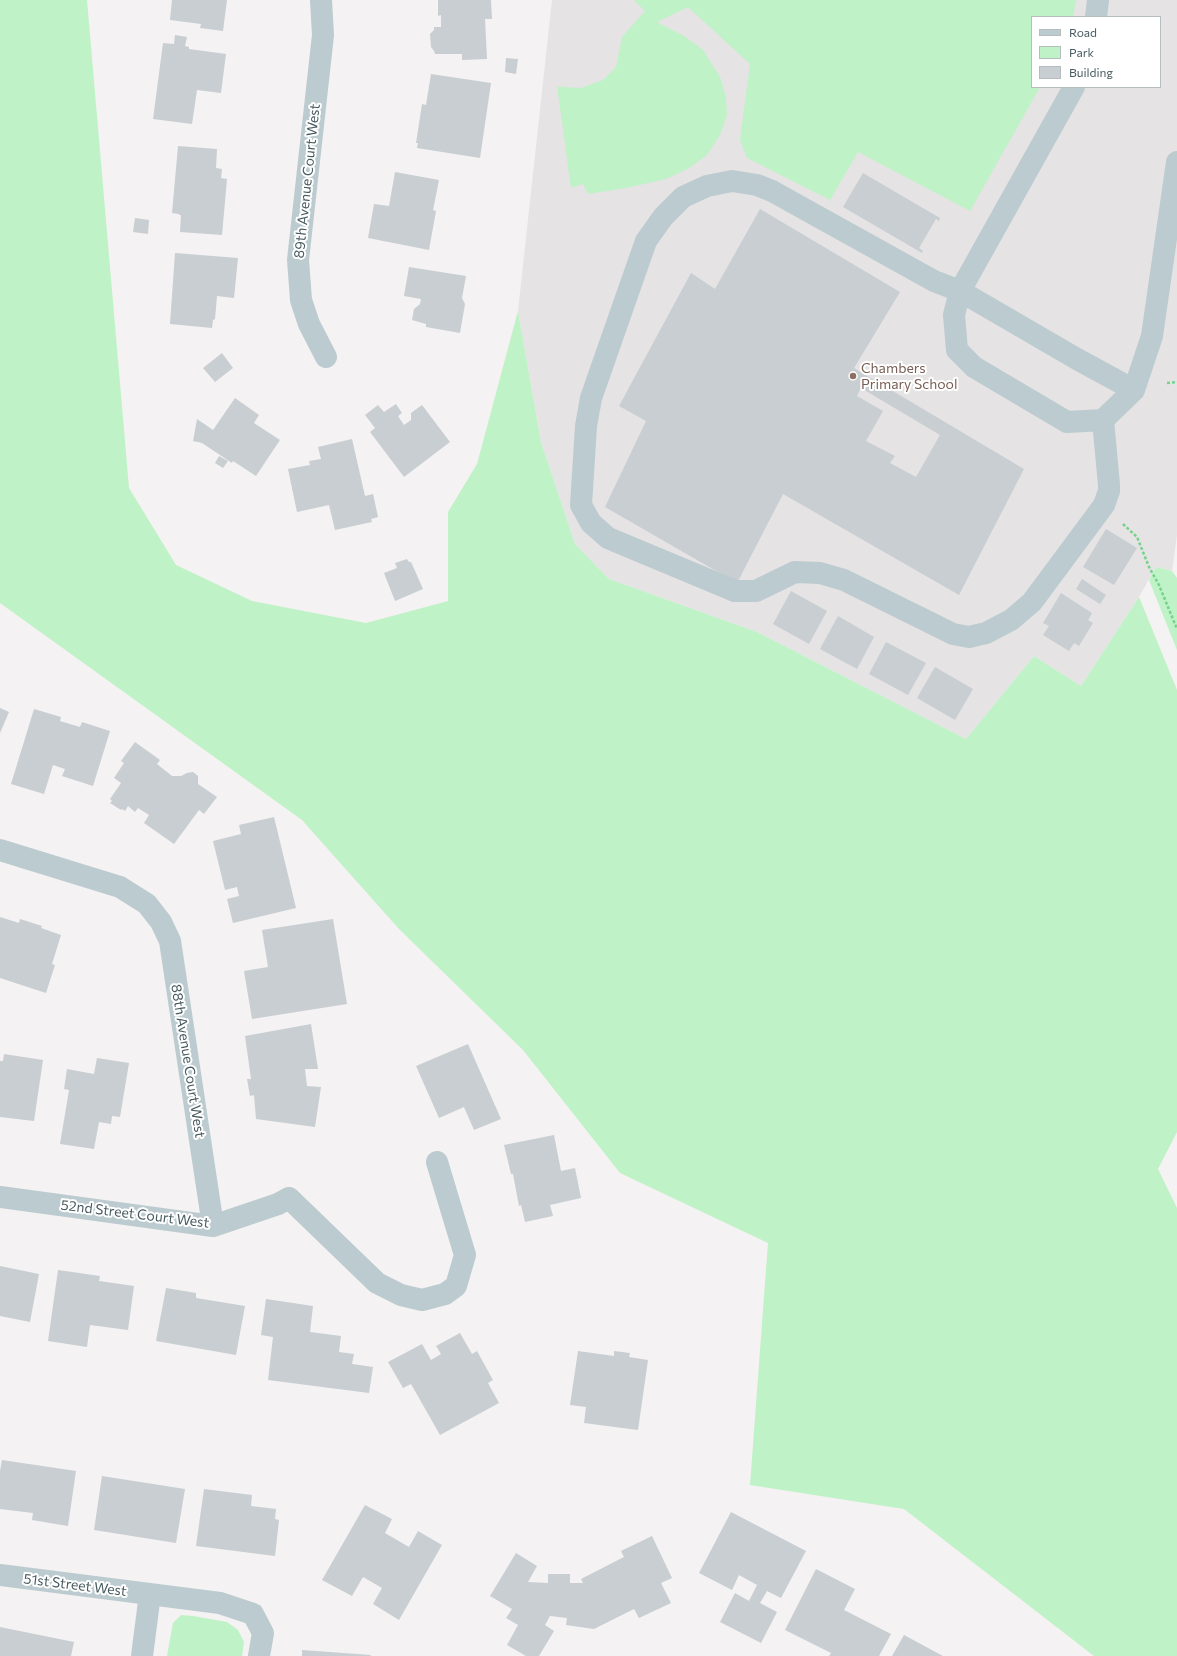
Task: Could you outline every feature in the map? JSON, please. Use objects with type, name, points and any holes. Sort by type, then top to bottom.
[{"type":"street","name":"89th Avenue Court West","points":[[321,0],[323,34],[298,260],[301,300],[309,324],[326,357]]},
{"type":"street","points":[[1096,16],[1098,0]]},
{"type":"street","points":[[1073,88],[960,291],[954,315],[957,350],[974,367],[1067,422],[1103,420],[1134,390],[1152,336],[1177,162]]},
{"type":"street","points":[[1103,420],[1109,491],[1104,505],[1032,602],[1011,620],[986,633],[969,637],[953,634],[844,580],[820,574],[795,572],[756,591],[735,591],[608,538],[591,523],[581,505],[586,426],[591,398],[646,241],[663,217],[683,197],[707,186],[732,181],[757,185],[772,191],[934,281],[960,291],[1077,359],[1134,390]]},
{"type":"street","name":"88th Avenue Court West","points":[[0,850],[120,887],[147,904],[161,922],[170,941],[213,1226]]},
{"type":"street","name":"52nd Street Court West","points":[[0,1196],[213,1226],[278,1204],[289,1198],[377,1283],[401,1295],[422,1300],[445,1294],[456,1286],[465,1255],[437,1162]]},
{"type":"street","name":"51st Street West","points":[[0,1575],[220,1603],[253,1614],[263,1633],[259,1656]]},
{"type":"street","points":[[142,1656],[150,1594]]},
{"type":"path","points":[[1167,383],[1177,382]]},
{"type":"path","points":[[1104,505],[1137,537],[1148,567],[1159,585],[1177,629]]},
{"type":"shaded area","name":"Chambers Primary School","points":[[552,0],[1177,0],[1177,535],[1172,571],[1156,567],[1139,597],[1081,686],[1034,656],[966,739],[757,632],[609,579],[575,544],[541,442],[518,311]]},
{"type":"green space","points":[[0,0],[87,0],[129,488],[176,565],[252,601],[366,623],[448,601],[448,512],[477,464],[518,311],[541,442],[575,544],[609,579],[757,632],[966,739],[1034,656],[1081,686],[1139,597],[1177,690],[1177,1132],[1158,1169],[1177,1208],[1177,1656],[1094,1656],[904,1509],[750,1485],[768,1243],[620,1173],[523,1050],[399,929],[302,820],[0,603]]},
{"type":"green space","points":[[634,0],[1076,0],[1073,16],[1031,16],[1031,88],[1039,88],[970,211],[858,152],[830,200],[747,158],[740,140],[750,64],[688,7],[657,22],[684,36],[703,50],[720,77],[726,98],[727,115],[720,135],[707,155],[689,168],[666,179],[626,188],[588,194],[583,184],[571,188],[557,86],[581,88],[603,80],[616,67],[622,37],[645,11]]},
{"type":"green space","points":[[1156,567],[1172,571],[1177,578],[1177,650],[1149,580]]},
{"type":"green space","points":[[181,1615],[227,1622],[238,1630],[244,1642],[242,1656],[167,1656],[173,1623]]},
{"type":"building","points":[[172,0],[227,0],[223,31],[200,28],[201,24],[170,20]]},
{"type":"building","points":[[438,0],[491,0],[492,19],[485,19],[487,59],[462,60],[462,54],[435,54],[431,47],[430,34],[434,30],[434,27],[441,27],[441,15],[438,16]]},
{"type":"building","points":[[175,35],[187,37],[185,46],[189,47],[189,49],[226,54],[221,93],[197,90],[192,124],[153,119],[163,43],[174,44]]},
{"type":"building","points":[[506,58],[518,59],[516,74],[505,72]]},
{"type":"building","points":[[431,74],[491,83],[480,158],[417,148],[418,143],[416,143],[422,104],[426,105]]},
{"type":"building","points":[[178,146],[217,149],[216,168],[222,169],[221,178],[227,179],[222,235],[180,232],[181,215],[172,213]]},
{"type":"building","points":[[395,172],[439,180],[433,210],[436,211],[429,250],[368,238],[374,204],[389,206]]},
{"type":"building","points":[[863,173],[940,218],[939,221],[936,219],[919,248],[923,251],[922,253],[843,207]]},
{"type":"building","name":"Chambers Primary School","points":[[760,209],[900,292],[854,368],[1024,469],[959,595],[783,494],[737,583],[605,507],[646,421],[619,406],[691,273],[715,289]],"holes":[[[861,388],[940,435],[916,477],[890,463],[895,456],[866,441],[883,411],[857,396]]]},
{"type":"building","points":[[135,218],[149,220],[148,234],[133,232]]},
{"type":"building","points":[[175,253],[238,258],[234,298],[217,296],[215,319],[213,320],[212,328],[170,324]]},
{"type":"building","points":[[409,267],[466,276],[462,298],[465,304],[460,333],[426,327],[426,324],[412,320],[414,309],[420,304],[421,299],[404,296]]},
{"type":"building","points":[[222,353],[233,368],[215,382],[203,368]]},
{"type":"building","points":[[235,398],[259,415],[254,423],[280,440],[256,476],[233,461],[232,463],[202,443],[193,441],[197,419],[213,430]]},
{"type":"building","points":[[396,404],[402,413],[398,416],[404,425],[411,420],[411,413],[422,405],[450,442],[404,477],[370,432],[375,428],[365,415],[378,405],[384,412]]},
{"type":"building","points":[[352,439],[365,496],[373,494],[378,517],[371,519],[372,522],[335,530],[329,505],[297,512],[288,469],[310,465],[309,461],[321,459],[318,447]]},
{"type":"building","points":[[219,456],[228,461],[223,468],[215,463]]},
{"type":"building","points":[[1106,529],[1137,548],[1114,585],[1083,567]]},
{"type":"building","points":[[407,559],[411,562],[423,589],[395,601],[384,573],[397,568],[395,563]]},
{"type":"building","points":[[1082,579],[1106,595],[1100,604],[1076,589]]},
{"type":"building","points":[[791,591],[827,611],[809,644],[773,624]]},
{"type":"building","points":[[1061,593],[1092,613],[1088,620],[1093,623],[1079,646],[1074,643],[1069,651],[1043,635],[1049,626],[1043,623]]},
{"type":"building","points":[[838,616],[874,637],[857,669],[820,649]]},
{"type":"building","points":[[886,642],[926,663],[908,695],[869,674]]},
{"type":"building","points":[[935,667],[973,689],[955,720],[917,698]]},
{"type":"building","points":[[0,708],[9,712],[0,733]]},
{"type":"building","points":[[34,709],[61,717],[60,721],[80,727],[82,722],[110,731],[93,786],[62,776],[65,769],[53,765],[44,794],[11,784]]},
{"type":"building","points":[[135,742],[160,760],[157,764],[172,776],[181,776],[193,772],[198,776],[198,784],[217,797],[204,814],[199,810],[174,844],[144,823],[149,815],[138,808],[135,812],[128,806],[125,811],[122,809],[121,810],[110,803],[112,801],[110,799],[121,783],[114,778],[124,763],[121,761]]},
{"type":"building","points":[[274,817],[296,908],[233,923],[227,899],[239,896],[237,887],[225,890],[213,841],[241,834],[239,825]]},
{"type":"building","points":[[0,917],[19,923],[20,919],[42,926],[41,928],[61,935],[52,964],[55,965],[46,993],[0,978]]},
{"type":"building","points":[[333,919],[347,1004],[252,1019],[244,971],[268,967],[262,930]]},
{"type":"building","points":[[311,1024],[318,1069],[305,1069],[307,1086],[321,1087],[315,1127],[256,1119],[254,1095],[250,1096],[247,1079],[251,1079],[245,1036]]},
{"type":"building","points":[[468,1044],[501,1119],[474,1130],[464,1107],[439,1118],[416,1066]]},
{"type":"building","points":[[4,1054],[43,1060],[34,1121],[0,1117],[0,1061],[3,1061]]},
{"type":"building","points":[[97,1058],[129,1063],[120,1117],[112,1116],[111,1124],[99,1122],[94,1149],[60,1144],[69,1090],[64,1089],[67,1069],[94,1074]]},
{"type":"building","points":[[554,1135],[561,1171],[575,1168],[581,1198],[550,1205],[553,1216],[525,1222],[521,1205],[519,1206],[513,1174],[511,1174],[504,1145]]},
{"type":"building","points":[[0,1266],[39,1274],[30,1322],[0,1316]]},
{"type":"building","points":[[58,1270],[100,1276],[99,1281],[134,1286],[128,1330],[90,1325],[87,1347],[48,1341]]},
{"type":"building","points":[[166,1288],[196,1293],[196,1298],[245,1306],[236,1355],[156,1341]]},
{"type":"building","points":[[266,1299],[313,1306],[310,1332],[341,1336],[339,1352],[354,1354],[352,1364],[373,1367],[369,1393],[268,1380],[273,1337],[261,1335]]},
{"type":"building","points":[[460,1333],[472,1354],[477,1351],[493,1380],[488,1383],[499,1403],[440,1435],[411,1384],[403,1388],[388,1362],[422,1344],[431,1360],[441,1354],[436,1346]]},
{"type":"building","points":[[578,1351],[614,1356],[614,1351],[630,1353],[629,1357],[648,1360],[638,1430],[584,1423],[586,1407],[570,1405]]},
{"type":"building","points":[[2,1460],[76,1471],[68,1526],[32,1520],[33,1513],[0,1509],[0,1471]]},
{"type":"building","points":[[102,1476],[185,1489],[176,1543],[94,1530]]},
{"type":"building","points":[[204,1489],[252,1495],[251,1506],[276,1509],[275,1519],[279,1520],[275,1556],[196,1546]]},
{"type":"building","points":[[365,1505],[392,1519],[385,1533],[409,1547],[418,1531],[442,1545],[399,1620],[373,1604],[382,1588],[363,1577],[352,1596],[322,1580]]},
{"type":"building","points":[[731,1512],[806,1551],[781,1598],[767,1591],[760,1603],[777,1612],[761,1643],[720,1622],[735,1593],[749,1601],[757,1585],[739,1575],[732,1590],[699,1573]]},
{"type":"building","points":[[652,1536],[672,1578],[661,1583],[671,1603],[639,1618],[634,1609],[594,1629],[566,1625],[567,1618],[550,1616],[545,1625],[554,1631],[539,1656],[526,1656],[507,1645],[518,1625],[506,1618],[512,1609],[490,1596],[516,1553],[537,1566],[528,1582],[548,1583],[548,1574],[570,1574],[570,1583],[583,1583],[581,1579],[624,1557],[621,1551]]},
{"type":"building","points":[[816,1569],[855,1589],[844,1610],[891,1634],[879,1656],[829,1656],[831,1653],[785,1630]]},
{"type":"building","points":[[0,1627],[74,1642],[71,1656],[0,1656]]},
{"type":"building","points":[[904,1635],[943,1656],[892,1656]]},
{"type":"building","points":[[302,1650],[371,1655],[302,1656]]},
{"type":"place","name":"Chambers Primary School","points":[[853,376]]}]
